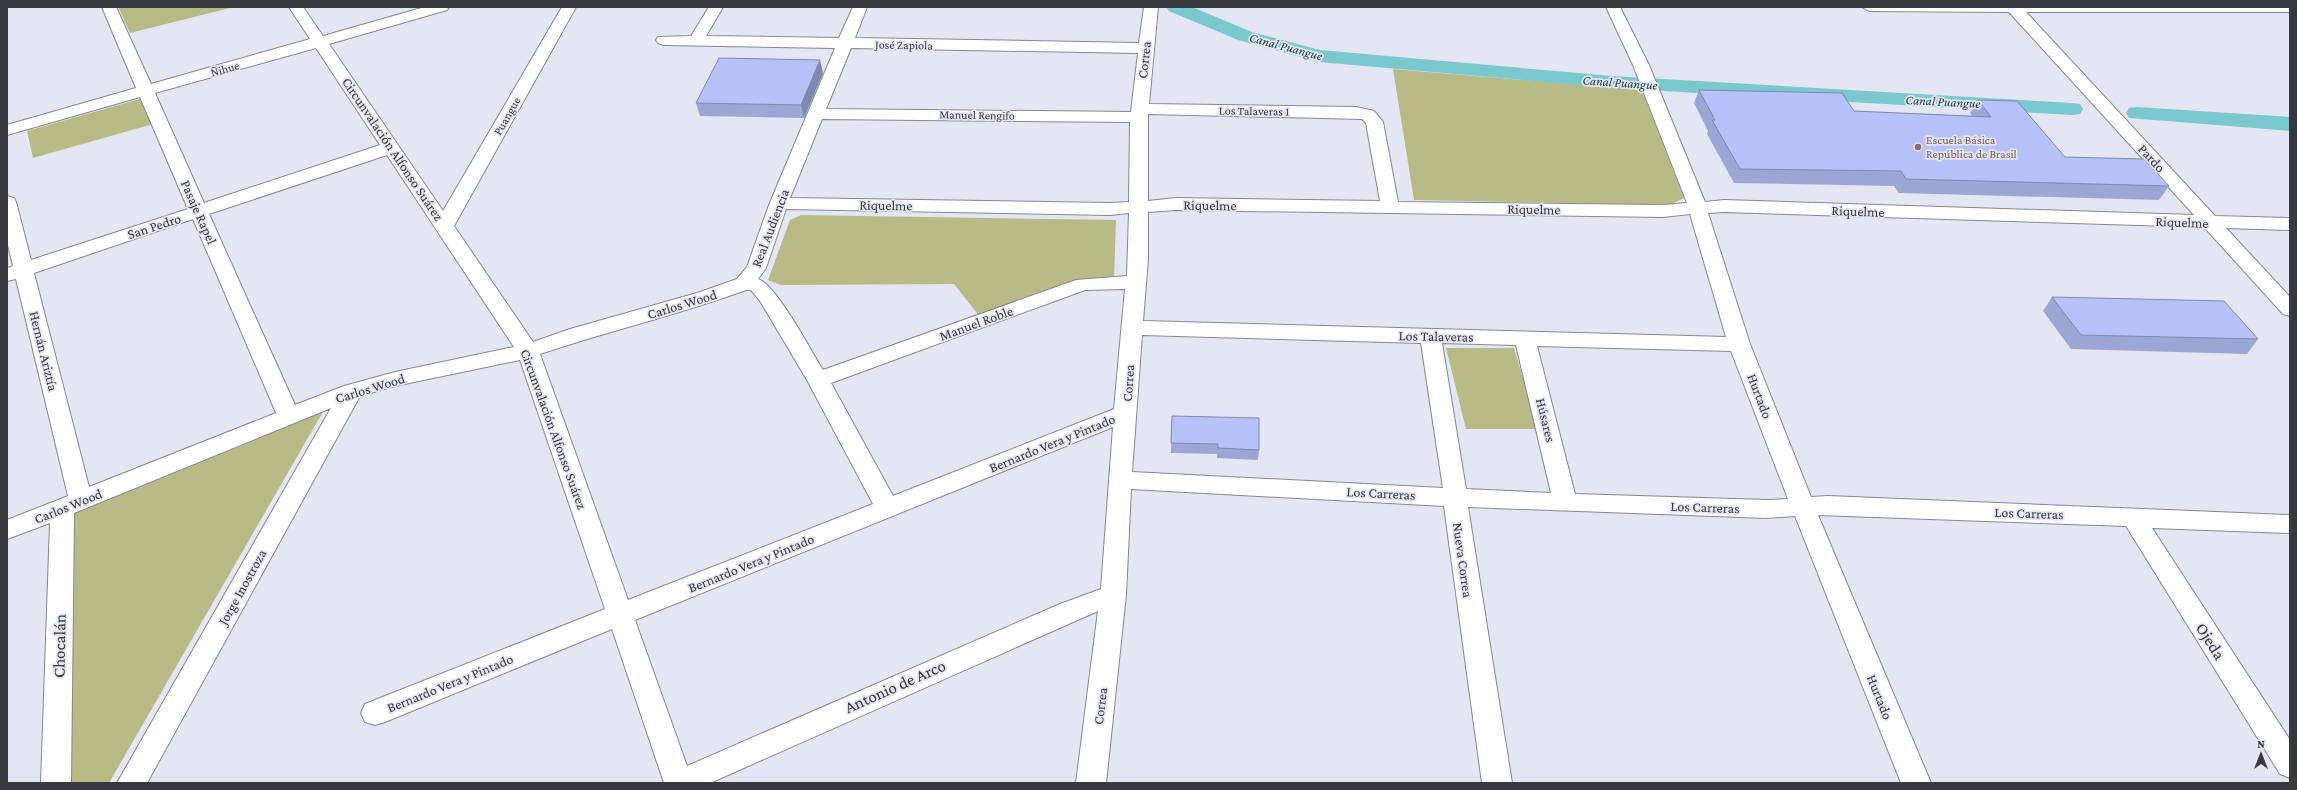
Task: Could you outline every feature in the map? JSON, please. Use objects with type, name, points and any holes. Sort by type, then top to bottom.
[{"type":"street","name":"Pasaje Rapel","points":[[109,7],[289,417]]},
{"type":"street","name":"Circunvalación Alfonso Suárez","points":[[296,7],[445,225],[528,351],[679,783]]},
{"type":"street","name":"Ñihue","points":[[7,130],[146,92],[442,7]]},
{"type":"street","name":"Puangue","points":[[445,225],[569,7]]},
{"type":"street","points":[[696,40],[716,7]]},
{"type":"street","name":"Real Audiencia","points":[[860,7],[778,205],[756,268],[744,283],[757,285],[768,297],[818,380],[888,509]]},
{"type":"street","name":"Correa","points":[[1091,783],[1113,595],[1120,480],[1136,282],[1139,206],[1139,113],[1145,48],[1151,7]]},
{"type":"street","name":"Hurtado","points":[[1613,7],[1641,65],[1698,210],[1739,344],[1803,507],[1916,783]]},
{"type":"street","points":[[1869,7],[2290,8]]},
{"type":"street","name":"Pardo","points":[[2014,8],[2290,309]]},
{"type":"street","name":"José Zapiola","points":[[664,40],[845,45],[1145,48]]},
{"type":"street","name":"Los Talaveras 1","points":[[1139,113],[1357,112],[1368,115],[1374,122],[1390,207]]},
{"type":"street","name":"Manuel Rengifo","points":[[816,114],[1139,113]]},
{"type":"street","name":"San Pedro","points":[[15,272],[392,147]]},
{"type":"street","name":"Hernán Ariztía","points":[[7,202],[15,272],[71,504]]},
{"type":"street","name":"Riquelme","points":[[778,205],[783,203],[1110,209],[1176,204],[1664,211],[1698,210],[1732,206],[2212,223],[2290,224]]},
{"type":"street","name":"Manuel Roble","points":[[818,380],[1084,284],[1136,282]]},
{"type":"street","name":"Carlos Wood","points":[[7,530],[352,391],[395,379],[528,351],[577,334],[704,298],[744,283]]},
{"type":"street","name":"Los Talaveras","points":[[1132,328],[1739,344]]},
{"type":"street","name":"Nueva Correa","points":[[1430,336],[1453,471],[1454,496],[1497,783]]},
{"type":"street","name":"Húsares","points":[[1524,338],[1560,477],[1564,503]]},
{"type":"street","name":"Jorge Inostroza","points":[[132,783],[352,391]]},
{"type":"street","name":"Bernardo Vera y Pintado","points":[[375,713],[1126,413]]},
{"type":"street","name":"Los Carreras","points":[[1120,480],[1454,496],[1564,503],[1767,509],[1828,505],[2290,524]]},
{"type":"street","name":"Chocalán","points":[[56,783],[71,504]]},
{"type":"street","name":"Ojeda","points":[[2133,518],[2290,765]]},
{"type":"street","name":"Antonio de Arco","points":[[679,783],[1062,614],[1113,595]]},
{"type":"green space","points":[[118,7],[234,7],[130,33]]},
{"type":"green space","points":[[1393,69],[1642,90],[1684,198],[1670,205],[1414,200]]},
{"type":"green space","points":[[143,98],[153,124],[33,158],[27,131]]},
{"type":"green space","points":[[801,215],[1116,220],[1114,279],[1093,279],[980,317],[954,284],[781,285],[768,280],[790,220]]},
{"type":"green space","points":[[1446,348],[1514,348],[1538,429],[1466,429]]},
{"type":"green space","points":[[324,410],[109,783],[63,783],[72,510]]},
{"type":"building","points":[[719,58],[820,60],[801,105],[696,103]]},
{"type":"building","name":"Escuela Básica República de Brasil","points":[[1699,90],[1842,93],[1854,111],[1991,117],[1978,100],[2017,101],[2065,157],[2144,159],[2169,186],[1906,179],[1901,171],[1740,169],[1712,120],[1715,120]]},
{"type":"building","points":[[2052,297],[2224,301],[2258,339],[2081,335]]},
{"type":"building","points":[[1172,416],[1259,418],[1259,450],[1218,448],[1218,444],[1171,443]]},
{"type":"waterway","name":"Canal Puangue","points":[[1176,7],[1245,36],[1319,56],[1612,82],[2072,109]]},
{"type":"waterway","name":"Canal Puangue","points":[[2137,113],[2290,124]]},
{"type":"place","name":"Escuela Básica República de Brasil","points":[[1918,147]]}]
